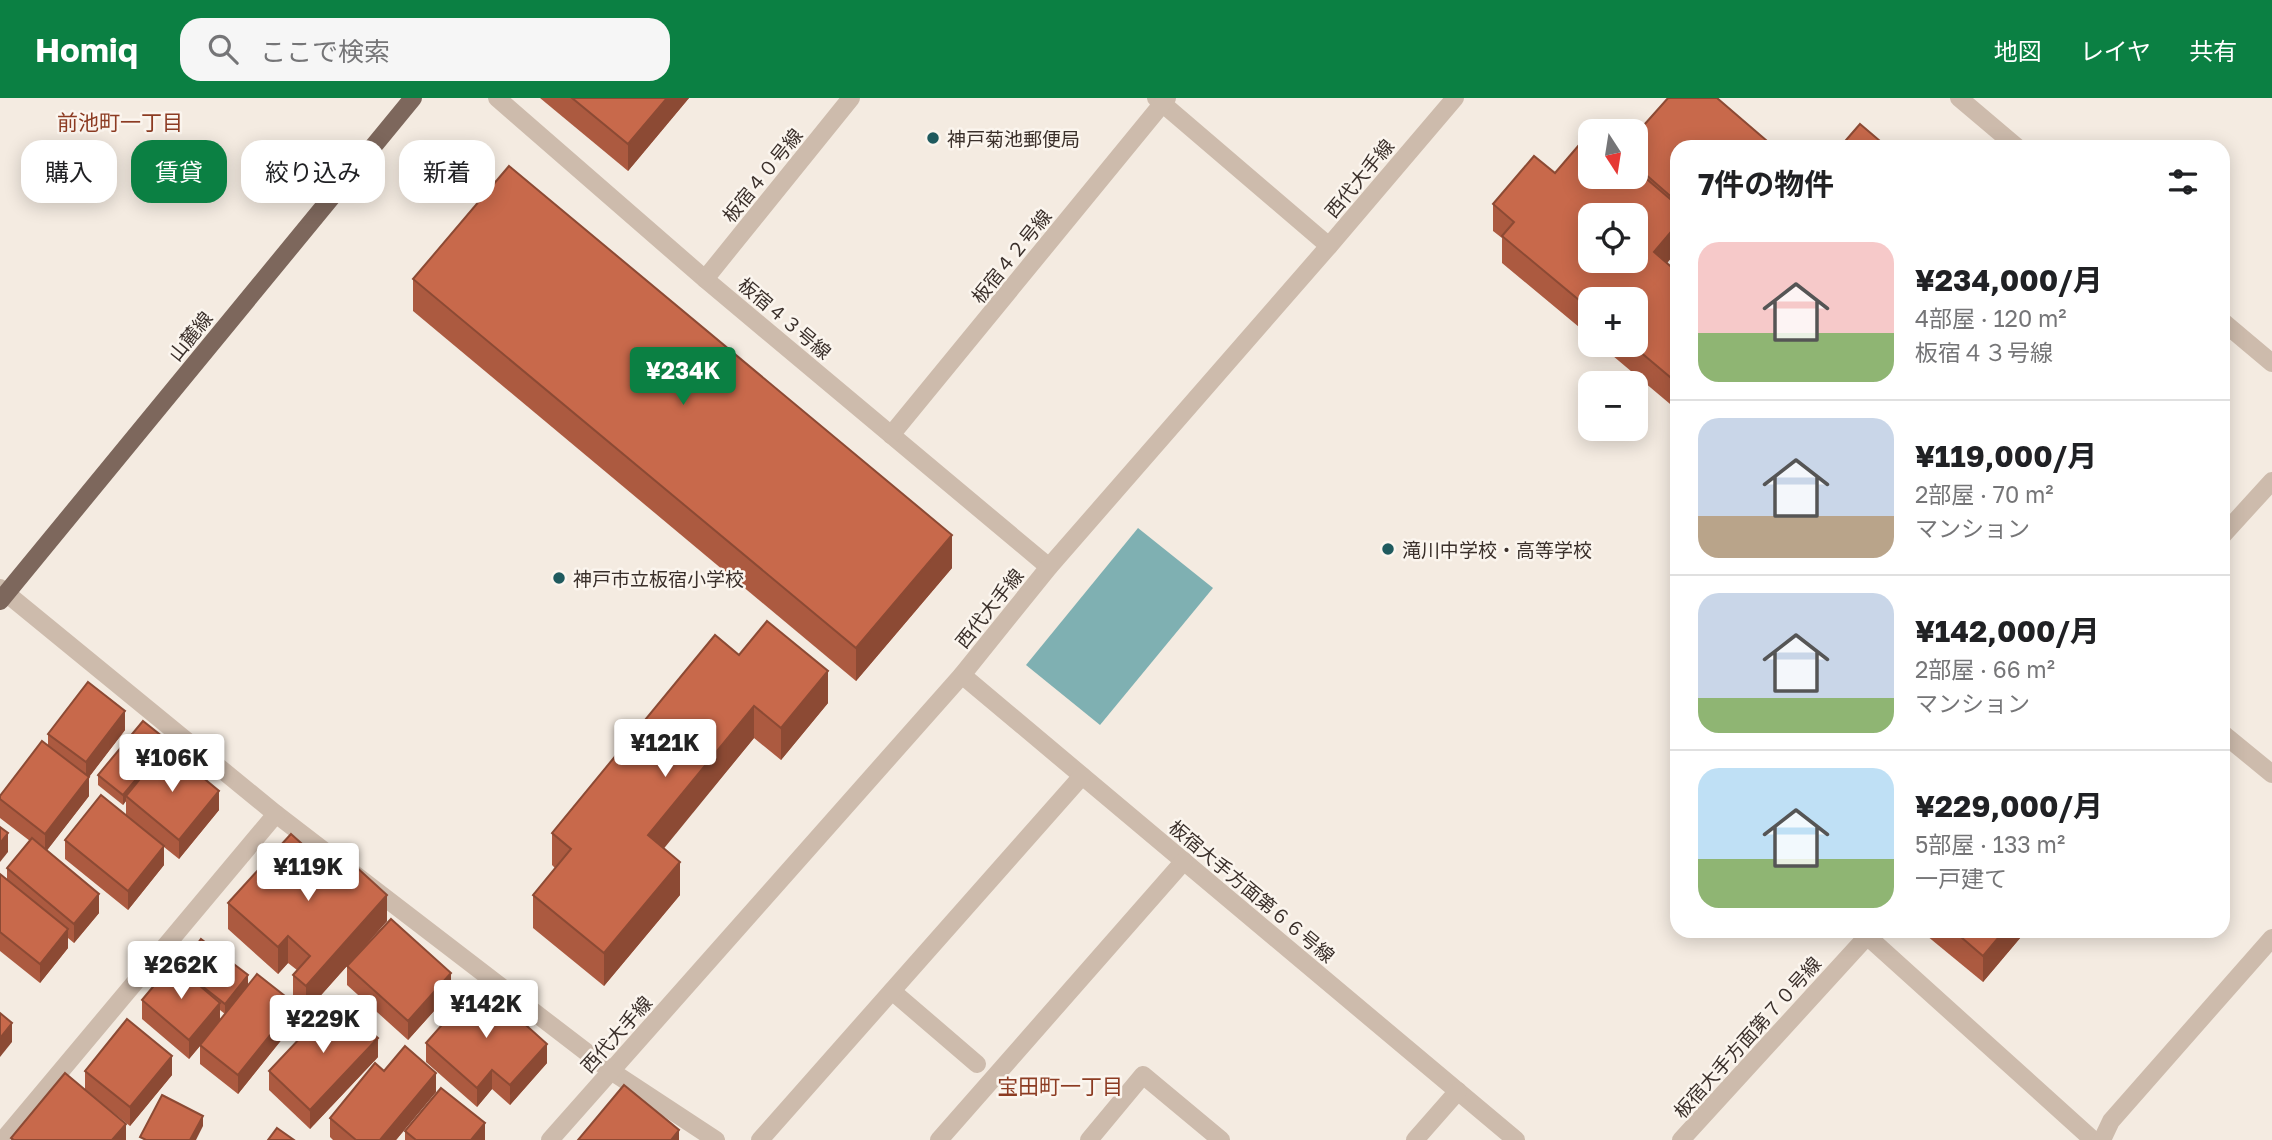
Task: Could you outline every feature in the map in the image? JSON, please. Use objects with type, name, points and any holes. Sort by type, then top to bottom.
[{"type":"main road","name":"山麓線","points":[[2,594],[413,98]]},
{"type":"street","name":"板宿４３号線","points":[[497,98],[705,279],[1049,568]]},
{"type":"street","name":"板宿４０号線","points":[[705,279],[851,98]]},
{"type":"street","name":"西代大手線","points":[[550,1140],[962,675],[1049,568],[1455,98]]},
{"type":"street","points":[[1959,98],[2009,140]]},
{"type":"street","points":[[1162,100],[1329,246]]},
{"type":"street","name":"板宿４２号線","points":[[891,435],[1162,100]]},
{"type":"street","points":[[2230,328],[2272,363]]},
{"type":"street","points":[[2230,527],[2272,481]]},
{"type":"street","points":[[2,594],[276,814],[611,1071],[716,1140]]},
{"type":"street","name":"板宿大手方面第６６号線","points":[[962,675],[1516,1140]]},
{"type":"street","points":[[2230,740],[2272,774]]},
{"type":"street","points":[[760,1140],[1082,776]]},
{"type":"street","points":[[3,1140],[276,814]]},
{"type":"street","points":[[939,1140],[1184,861]]},
{"type":"street","name":"板宿大手方面第７０号線","points":[[1681,1140],[1864,938]]},
{"type":"street","points":[[1874,938],[2093,1140]]},
{"type":"street","points":[[2102,1140],[2111,1121],[2272,938]]},
{"type":"street","points":[[891,991],[977,1064]]},
{"type":"street","points":[[1089,1140],[1143,1075],[1221,1140]]},
{"type":"street","points":[[1415,1140],[1458,1091]]},
{"type":"water","points":[[1138,528],[1213,588],[1100,725],[1026,665]]},
{"type":"building","points":[[572,98],[667,98],[628,144]]},
{"type":"building","points":[[1668,98],[1717,98],[1766,140],[1670,140],[1670,196],[1648,176],[1648,120]]},
{"type":"building","points":[[1860,124],[1879,140],[1846,140]]},
{"type":"building","points":[[1578,146],[1578,189],[1648,189],[1648,180],[1670,199],[1670,233],[1654,252],[1670,266],[1670,377],[1646,357],[1648,287],[1578,287],[1578,299],[1502,236],[1514,222],[1493,204],[1534,156],[1555,173]]},
{"type":"building","points":[[509,166],[952,535],[856,648],[413,279],[478,203],[495,203],[495,182]]},
{"type":"building","points":[[767,621],[828,671],[781,728],[754,706],[648,835],[680,862],[604,953],[533,895],[571,849],[552,833],[715,635],[739,655]]},
{"type":"building","points":[[88,682],[125,711],[86,762],[48,734]]},
{"type":"building","points":[[143,721],[168,741],[123,795],[98,775]]},
{"type":"building","points":[[42,741],[89,777],[45,834],[0,799]]},
{"type":"building","points":[[166,747],[219,791],[179,840],[126,796]]},
{"type":"building","points":[[101,795],[164,846],[128,891],[65,840]]},
{"type":"building","points":[[0,827],[8,833],[0,843]]},
{"type":"building","points":[[291,834],[330,869],[343,855],[387,895],[306,986],[293,975],[310,956],[288,936],[278,947],[228,903]]},
{"type":"building","points":[[32,838],[99,894],[74,924],[7,868]]},
{"type":"building","points":[[0,874],[68,929],[40,964],[0,932]]},
{"type":"building","points":[[391,919],[451,973],[408,1021],[347,966]]},
{"type":"building","points":[[1962,938],[1998,938],[1983,956]]},
{"type":"building","points":[[201,939],[248,975],[225,1004],[179,968]]},
{"type":"building","points":[[173,963],[220,1003],[189,1040],[142,1000]]},
{"type":"building","points":[[257,974],[295,1004],[238,1075],[200,1045]]},
{"type":"building","points":[[479,983],[547,1044],[510,1085],[492,1070],[477,1088],[426,1043]]},
{"type":"building","points":[[336,1000],[378,1038],[310,1110],[269,1071]]},
{"type":"building","points":[[0,1013],[12,1023],[0,1038]]},
{"type":"building","points":[[127,1019],[172,1056],[130,1107],[85,1071]]},
{"type":"building","points":[[405,1046],[436,1073],[380,1140],[356,1140],[330,1118],[375,1063],[384,1071]]},
{"type":"building","points":[[65,1073],[126,1124],[112,1140],[11,1138]]},
{"type":"building","points":[[624,1085],[679,1130],[671,1140],[578,1140]]},
{"type":"building","points":[[441,1088],[485,1123],[471,1140],[416,1140],[405,1131]]},
{"type":"building","points":[[162,1095],[203,1116],[190,1140],[146,1140],[140,1137]]},
{"type":"building","points":[[277,1128],[294,1140],[268,1140]]},
{"type":"place","name":"神戸菊池郵便局","points":[[933,138]]},
{"type":"place","name":"滝川中学校・高等学校","points":[[1388,549]]},
{"type":"place","name":"神戸市立板宿小学校","points":[[559,578]]},
{"type":"district","name":"前池町一丁目","points":[[120,122]]},
{"type":"district","name":"宝田町一丁目","points":[[1060,1086]]}]
